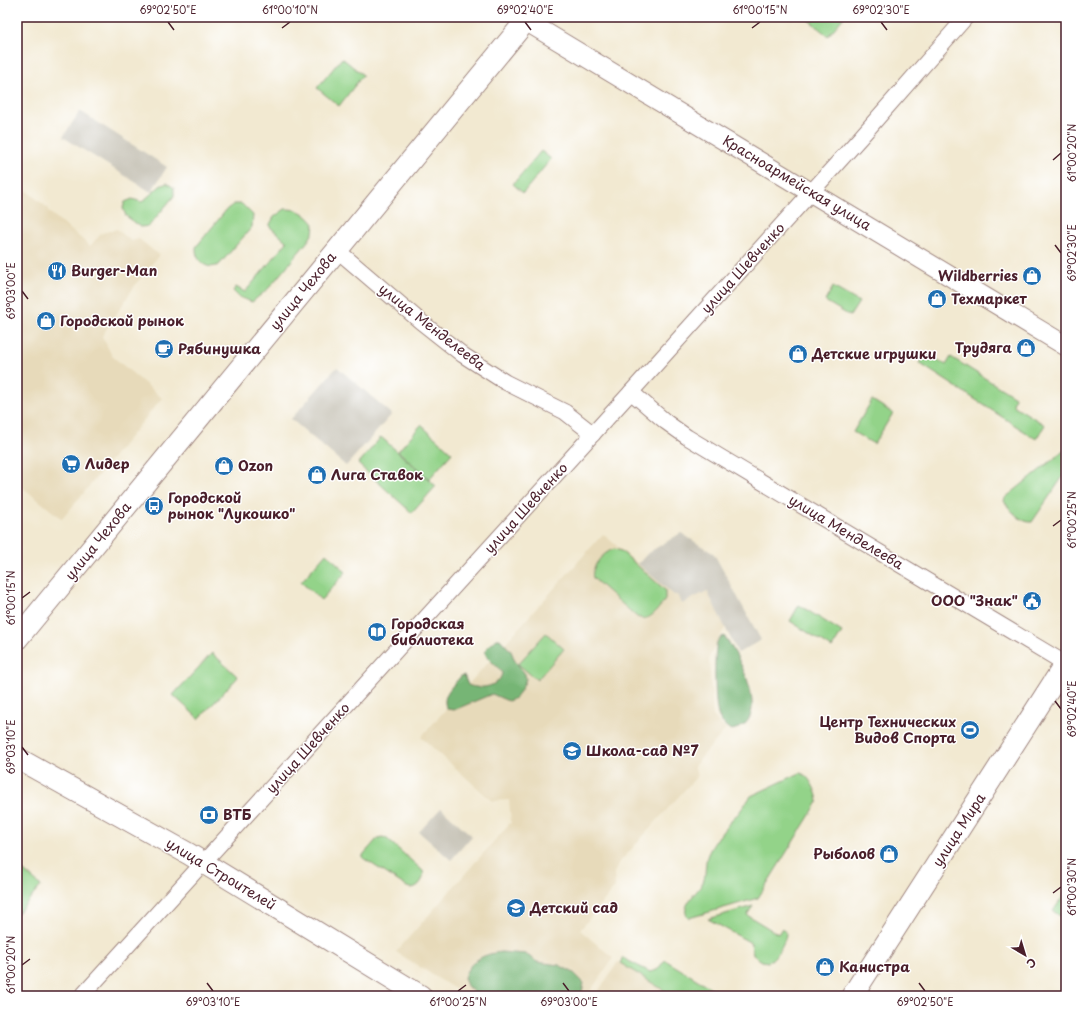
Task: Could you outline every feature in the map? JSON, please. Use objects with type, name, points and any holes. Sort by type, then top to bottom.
[{"type":"main road","name":"улица Чехова","points":[[17,618],[332,245],[521,18]]},
{"type":"main road","name":"улица Чехова","points":[[17,639],[332,245]]},
{"type":"main road","name":"улица Мира","points":[[867,996],[942,867],[1066,664]]},
{"type":"main road","name":"улица Мира","points":[[852,996],[1066,686]]},
{"type":"main road","name":"улица Строителей","points":[[17,758],[199,867],[422,996]]},
{"type":"main road","name":"улица Строителей","points":[[17,773],[199,867],[397,996]]},
{"type":"street","name":"улица Шевченко","points":[[82,996],[594,434],[812,192],[966,17]]},
{"type":"street","name":"Красноармейская улица","points":[[521,18],[1066,346]]},
{"type":"street","name":"улица Менделеева","points":[[332,245],[420,321],[463,355],[505,382],[565,412],[594,434]]},
{"type":"street","name":"улица Менделеева","points":[[631,392],[666,422],[687,437],[1066,664]]},
{"type":"shaded area","points":[[80,111],[167,167],[151,192],[63,137]]},
{"type":"shaded area","points":[[22,187],[90,246],[102,233],[117,229],[131,241],[139,239],[159,255],[136,284],[102,336],[112,356],[162,398],[62,519],[17,483],[17,207],[20,203],[17,201],[17,194]]},
{"type":"shaded area","points":[[337,367],[392,414],[346,466],[291,419]]},
{"type":"shaded area","points":[[681,533],[714,554],[761,640],[738,653],[707,591],[682,604],[677,595],[674,595],[638,564],[648,553]]},
{"type":"shaded area","name":"Школа-сад №7","points":[[603,534],[674,595],[707,591],[726,626],[709,657],[713,716],[726,729],[694,766],[698,775],[619,863],[614,873],[615,887],[580,930],[613,958],[587,996],[466,996],[396,952],[511,822],[509,800],[492,801],[421,737]]},
{"type":"shaded area","points":[[441,808],[472,836],[451,860],[419,832]]},
{"type":"shaded area","points":[[618,962],[672,996],[595,996]]},
{"type":"green space","points":[[805,17],[844,17],[828,36]]},
{"type":"green space","points":[[342,58],[363,75],[339,106],[317,88]]},
{"type":"green space","points":[[541,151],[551,159],[523,193],[513,184]]},
{"type":"green space","points":[[167,183],[174,188],[174,196],[149,226],[141,227],[126,216],[123,208],[125,202],[132,199],[142,202],[160,186]]},
{"type":"green space","points":[[234,204],[242,204],[253,215],[252,227],[219,265],[210,267],[199,260],[196,247],[227,209]]},
{"type":"green space","points":[[285,209],[301,212],[308,217],[314,224],[313,233],[268,289],[252,302],[239,297],[233,291],[236,287],[245,292],[287,242],[269,226],[274,217]]},
{"type":"green space","points":[[833,287],[859,302],[850,316],[825,301]]},
{"type":"green space","points":[[926,353],[946,365],[951,357],[1015,397],[1013,405],[1045,425],[1036,439],[919,363]]},
{"type":"green space","points":[[872,400],[893,413],[874,444],[853,432]]},
{"type":"green space","points":[[421,425],[452,453],[429,479],[398,451]]},
{"type":"green space","points":[[381,437],[436,486],[412,513],[358,464]]},
{"type":"green space","points":[[1066,449],[1066,472],[1032,522],[1028,522],[1020,518],[1006,505],[1004,501],[1005,498]]},
{"type":"green space","points":[[615,549],[621,551],[665,590],[665,600],[650,617],[637,617],[593,578],[594,569],[602,556]]},
{"type":"green space","points":[[326,553],[346,572],[321,600],[301,582]]},
{"type":"green space","points":[[799,605],[842,632],[832,648],[790,621]]},
{"type":"green space","points":[[546,633],[564,649],[537,680],[518,664]]},
{"type":"green space","points":[[724,636],[738,658],[744,672],[750,688],[752,702],[751,715],[744,725],[731,730],[720,719],[717,712],[716,703],[716,647],[717,642]]},
{"type":"green space","points":[[497,639],[500,639],[511,651],[515,661],[525,674],[526,679],[516,698],[508,701],[492,694],[454,710],[447,709],[445,704],[446,695],[461,676],[464,675],[468,685],[478,687],[493,684],[500,678],[502,673],[485,653],[490,644]]},
{"type":"green space","points":[[212,653],[238,677],[199,719],[173,695]]},
{"type":"green space","points":[[800,773],[807,777],[810,781],[818,802],[758,898],[689,918],[686,914],[687,905],[704,881],[706,861],[713,844],[751,796]]},
{"type":"green space","points":[[378,838],[386,838],[423,871],[423,878],[420,884],[411,888],[407,887],[363,858],[363,855]]},
{"type":"green space","points":[[17,865],[41,886],[17,914]]},
{"type":"green space","points":[[1066,892],[1066,920],[1053,911]]},
{"type":"green space","points":[[753,906],[747,915],[778,934],[782,928],[786,933],[786,937],[780,949],[768,962],[762,961],[753,955],[751,943],[708,919]]},
{"type":"green space","points":[[501,952],[526,954],[537,962],[559,965],[574,973],[584,983],[581,996],[478,996],[467,986],[464,978],[466,972],[478,959]]},
{"type":"green space","points":[[623,958],[650,972],[657,970],[665,960],[724,996],[673,996],[620,963]]},
{"type":"place","name":"Burger-Man","points":[[57,271]]},
{"type":"place","name":"Wildberries","points":[[1032,276]]},
{"type":"place","name":"Техмаркет","points":[[937,299]]},
{"type":"place","name":"Городской рынок","points":[[46,321]]},
{"type":"place","name":"Трудяга","points":[[1026,348]]},
{"type":"place","name":"Рябинушка","points":[[164,349]]},
{"type":"place","name":"Детские игрушки","points":[[798,354]]},
{"type":"place","name":"Лидер","points":[[71,464]]},
{"type":"place","name":"Ozon","points":[[224,466]]},
{"type":"place","name":"Лига Ставок","points":[[317,475]]},
{"type":"place","name":"Городской рынок \"Лукошко\"","points":[[154,506]]},
{"type":"place","name":"ООО \"Знак\"","points":[[1032,601]]},
{"type":"place","name":"Городская библиотека","points":[[377,632]]},
{"type":"place","name":"Центр Технических Видов Спорта","points":[[970,730]]},
{"type":"place","name":"Школа-сад №7","points":[[572,751]]},
{"type":"place","name":"ВТБ","points":[[209,815]]},
{"type":"place","name":"Рыболов","points":[[889,854]]},
{"type":"place","name":"Детский сад","points":[[516,908]]},
{"type":"place","name":"Канистра","points":[[825,967]]}]
